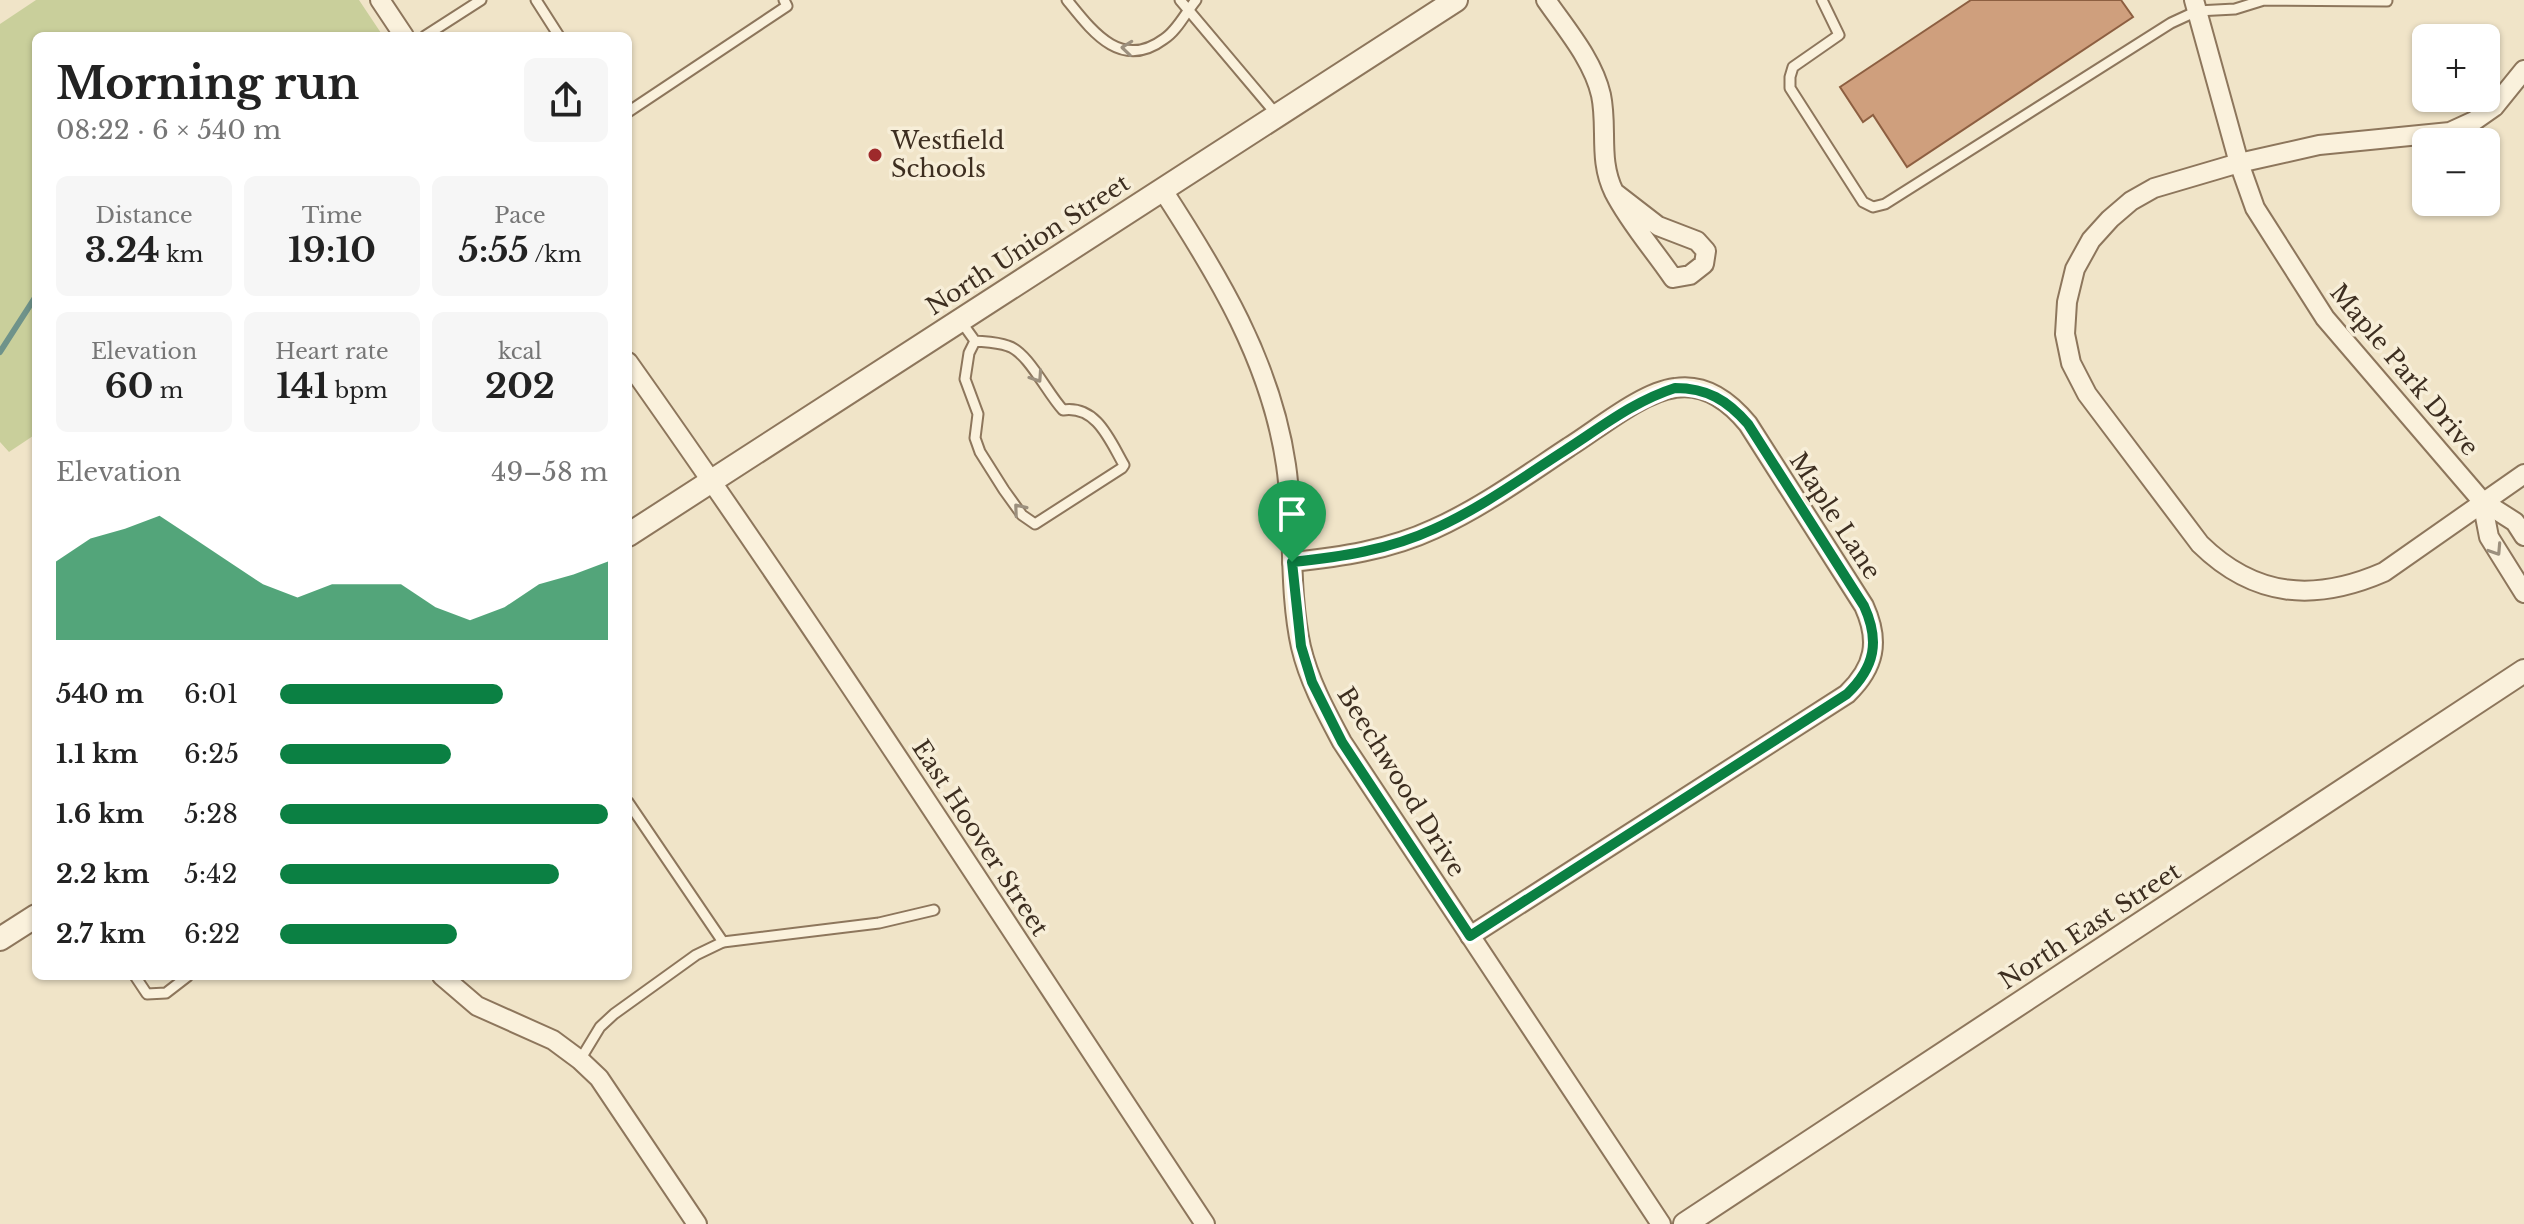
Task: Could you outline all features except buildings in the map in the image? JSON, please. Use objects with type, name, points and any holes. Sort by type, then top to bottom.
[{"type":"street","points":[[380,0],[401,32]]},
{"type":"street","name":"North Union Street","points":[[632,532],[1456,0]]},
{"type":"street","points":[[1546,0],[1597,82],[1604,122],[1602,155],[1614,192],[1673,278],[1690,275],[1704,264],[1706,251],[1697,241],[1658,226],[1614,192]]},
{"type":"street","name":"Maple Park Drive","points":[[2195,6],[2239,163],[2255,208],[2325,318],[2482,501],[2515,522],[2524,536]]},
{"type":"street","points":[[2524,70],[2494,107],[2450,132],[2319,145],[2239,163],[2154,188],[2131,201],[2091,240],[2072,280],[2065,334],[2071,363],[2087,394],[2200,544],[2219,563],[2261,585],[2308,592],[2335,589],[2384,572],[2524,474]]},
{"type":"street","name":"Beechwood Drive","points":[[1162,189],[1236,310],[1270,393],[1286,467],[1301,646],[1324,709],[1342,742],[1661,1224]]},
{"type":"street","name":"East Hoover Street","points":[[632,368],[712,480],[884,735],[1205,1224]]},
{"type":"street","name":"Maple Lane","points":[[1292,562],[1340,557],[1390,545],[1434,529],[1493,496],[1643,400],[1675,388],[1693,388],[1723,400],[1748,424],[1864,606],[1874,638],[1873,653],[1859,682],[1847,694],[1470,936]]},
{"type":"street","name":"Maple Park Drive","points":[[2482,501],[2489,537],[2524,593]]},
{"type":"street","name":"North East Street","points":[[1685,1224],[2524,671]]},
{"type":"street","points":[[0,939],[32,919]]},
{"type":"street","points":[[447,980],[477,1006],[553,1040],[599,1078],[697,1224]]},
{"type":"lane","points":[[431,32],[481,0]]},
{"type":"lane","points":[[536,0],[556,32]]},
{"type":"lane","points":[[632,109],[787,6],[784,0]]},
{"type":"lane","points":[[1067,0],[1092,30],[1110,45],[1128,51],[1146,49],[1166,39],[1196,0]]},
{"type":"lane","points":[[1180,0],[1277,115]]},
{"type":"lane","points":[[1822,0],[1839,35],[1793,67],[1790,88],[1863,202],[1873,207],[1885,204],[2195,6],[2235,9],[2264,0],[2387,1]]},
{"type":"lane","points":[[960,320],[975,341],[1010,346],[1023,356],[1063,410],[1073,408],[1087,413],[1098,422],[1119,457],[1122,468],[1035,524],[1022,515],[980,452],[975,438],[978,414],[965,379],[969,353],[975,341]]},
{"type":"lane","points":[[632,808],[723,942]]},
{"type":"lane","points":[[580,1060],[600,1027],[614,1014],[696,955],[723,942],[879,923],[934,910]]},
{"type":"lane","points":[[138,980],[147,994],[166,993],[183,980]]},
{"type":"green space","points":[[36,0],[359,0],[380,32],[32,32],[32,437],[9,452],[0,442],[0,24]]},
{"type":"waterway","points":[[0,352],[32,302]]},
{"type":"place","name":"Westfield Schools","points":[[875,155]]},
{"type":"route","points":[[1675,388],[1693,388],[1723,400],[1748,424],[1864,606],[1871,621],[1873,653],[1859,682],[1847,694],[1470,936],[1342,742],[1324,709],[1301,646],[1292,562],[1340,557],[1390,545],[1434,529],[1493,496],[1643,400],[1675,388]]}]
